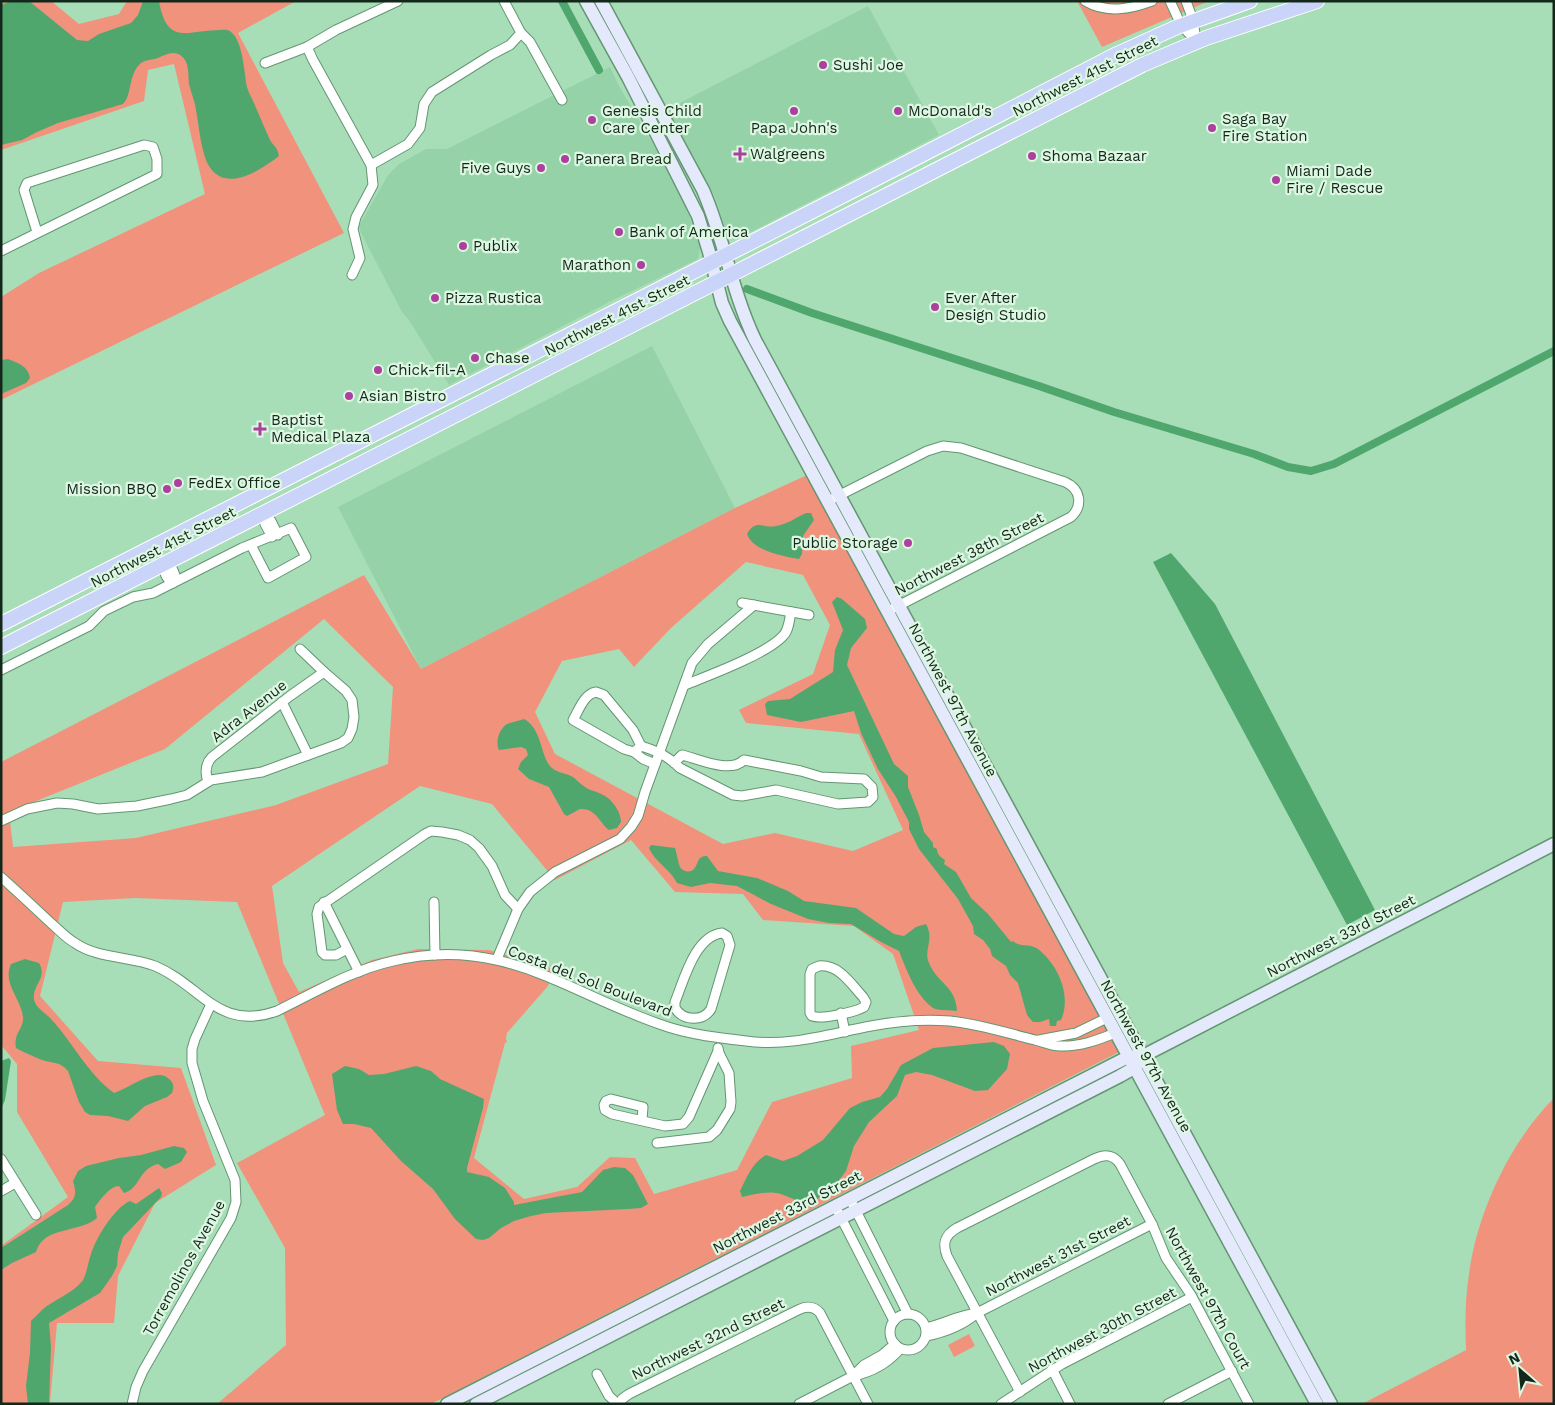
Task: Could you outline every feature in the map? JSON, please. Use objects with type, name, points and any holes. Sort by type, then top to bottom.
[{"type":"main road","name":"Northwest 41st Street","points":[[1,624],[1094,66],[1187,23],[1250,1]]},
{"type":"main road","name":"Northwest 41st Street","points":[[1,647],[1154,59],[1196,41],[1317,1]]},
{"type":"main road","points":[[1094,66],[1104,84]]},
{"type":"main road","points":[[1004,135],[1005,124],[1014,107]]},
{"type":"main road","points":[[953,138],[961,146],[978,149]]},
{"type":"main road","points":[[939,169],[950,150],[953,138]]},
{"type":"main road","points":[[908,162],[916,180]]},
{"type":"street","points":[[265,63],[307,46],[398,1]]},
{"type":"street","points":[[504,1],[521,33],[530,42],[562,100]]},
{"type":"street","name":"Northwest 97th Avenue","points":[[586,1],[687,191],[698,216],[722,303],[730,321],[1317,1404]]},
{"type":"street","name":"Northwest 97th Avenue","points":[[601,1],[700,183],[713,214],[731,275],[755,340],[1332,1404]]},
{"type":"street","points":[[1085,1],[1111,10],[1125,9],[1152,1]]},
{"type":"street","points":[[1111,10],[1129,1]]},
{"type":"street","points":[[1171,1],[1187,23],[1196,41]]},
{"type":"street","points":[[1186,1],[1187,23]]},
{"type":"street","points":[[371,165],[408,144],[420,128],[424,104],[432,92],[510,45],[521,33]]},
{"type":"street","points":[[307,46],[312,60],[371,165],[373,185],[356,217],[353,229],[360,258],[352,274]]},
{"type":"street","points":[[1,250],[38,232],[157,174],[157,158],[153,148],[148,145],[128,150],[27,183],[24,186],[24,190],[38,232]]},
{"type":"street","name":"Northwest 38th Street","points":[[839,496],[927,451],[943,446],[954,446],[1070,484],[1076,492],[1078,505],[1074,515],[887,612]]},
{"type":"street","points":[[827,502],[839,496]]},
{"type":"street","points":[[263,514],[265,524],[275,536]]},
{"type":"street","points":[[1,670],[89,626],[106,610],[135,596],[150,594],[251,545],[291,528],[306,557],[268,578],[251,545]]},
{"type":"street","points":[[164,564],[172,568],[175,575],[173,583]]},
{"type":"street","points":[[742,603],[809,615]]},
{"type":"street","points":[[497,959],[518,909],[530,892],[549,876],[617,842],[624,836],[638,816],[692,663],[704,649],[754,605]]},
{"type":"street","points":[[685,684],[743,660],[773,644],[786,632],[791,612]]},
{"type":"street","points":[[1,821],[28,809],[57,803],[98,809],[149,804],[181,797],[218,778],[262,772],[345,740],[351,734],[353,724],[352,700],[346,691],[300,649]]},
{"type":"street","name":"Adra Avenue","points":[[208,782],[206,768],[210,759],[282,702],[324,672]]},
{"type":"street","points":[[655,764],[643,759],[638,749],[634,730],[604,695],[600,692],[592,692],[573,720],[624,749],[638,749],[660,752],[680,768],[733,795],[742,796],[776,790],[838,804],[868,802],[872,798],[873,792],[868,781],[860,779],[821,777],[744,760],[737,766],[728,767],[682,755],[674,762]]},
{"type":"street","points":[[282,702],[308,755]]},
{"type":"street","points":[[940,711],[953,704]]},
{"type":"street","points":[[347,950],[336,955],[325,955],[322,952],[317,914],[320,907],[324,902],[425,834],[434,831],[458,835],[475,844],[492,866],[505,895],[518,909]]},
{"type":"street","name":"Northwest 33rd Street","points":[[476,1404],[838,1212],[850,1199],[1143,1056],[1554,844]]},
{"type":"street","name":"Costa del Sol Boulevard","points":[[1,877],[76,945],[104,954],[153,965],[212,1004],[247,1018],[277,1011],[359,972],[393,960],[435,955],[465,955],[497,959],[535,970],[654,1022],[717,1038],[767,1044],[809,1040],[899,1022],[950,1021],[981,1026],[1039,1040],[1051,1045],[1080,1045],[1115,1034]]},
{"type":"street","points":[[1038,891],[1050,885]]},
{"type":"street","points":[[324,902],[359,972]]},
{"type":"street","points":[[434,902],[435,955]]},
{"type":"street","points":[[725,934],[730,941],[730,945],[713,1006],[707,1015],[702,1018],[689,1017],[678,1012],[674,1005],[694,956],[699,948],[714,935],[725,934]]},
{"type":"street","points":[[826,966],[837,969],[864,999],[866,1005],[861,1009],[841,1013],[817,1018],[811,1014],[810,974],[816,967],[826,966]]},
{"type":"street","name":"Torremolinos Avenue","points":[[132,1404],[143,1371],[231,1218],[236,1202],[235,1180],[204,1101],[192,1063],[192,1050],[195,1039],[212,1004]]},
{"type":"street","points":[[841,1013],[845,1032]]},
{"type":"street","points":[[684,1031],[689,1017]]},
{"type":"street","name":"Costa del Sol Boulevard","points":[[1039,1040],[1076,1033],[1107,1018]]},
{"type":"street","points":[[657,1143],[712,1136],[725,1118],[731,1102],[730,1077],[718,1051],[717,1038]]},
{"type":"street","points":[[642,1120],[666,1126],[681,1125],[688,1120],[718,1051]]},
{"type":"street","name":"Northwest 33rd Street","points":[[447,1404],[838,1212],[856,1210],[1131,1062]]},
{"type":"street","points":[[666,1126],[667,1142]]},
{"type":"street","name":"Northwest 97th Court","points":[[977,1313],[947,1256],[944,1248],[946,1237],[953,1230],[1094,1159],[1110,1156],[1120,1164],[1152,1224],[1171,1266],[1192,1297],[1249,1404]]},
{"type":"street","points":[[1,1159],[5,1173],[16,1183],[36,1215]]},
{"type":"street","points":[[1,1191],[16,1183]]},
{"type":"street","points":[[850,1199],[908,1314]]},
{"type":"street","points":[[838,1212],[894,1321]]},
{"type":"street","name":"Northwest 31st Street","points":[[926,1332],[964,1314],[977,1313],[1152,1224]]},
{"type":"street","name":"Northwest 30th Street","points":[[1001,1404],[1052,1369],[1192,1297]]},
{"type":"street","name":"Northwest 32nd Street","points":[[619,1404],[626,1395],[686,1364],[712,1354],[807,1307],[819,1311],[822,1315],[853,1376]]},
{"type":"street","points":[[977,1313],[1020,1392]]},
{"type":"street","points":[[908,1314],[918,1316],[923,1321],[926,1332],[923,1343],[918,1348],[907,1350],[897,1346],[890,1333],[894,1321],[908,1314]]},
{"type":"street","points":[[798,1404],[853,1376],[864,1365],[897,1346]]},
{"type":"street","points":[[1052,1369],[1070,1404]]},
{"type":"street","points":[[1168,1404],[1232,1371]]},
{"type":"street","points":[[596,1374],[608,1396],[619,1404]]},
{"type":"street","points":[[853,1376],[868,1404]]},
{"type":"shaded area","points":[[1,1],[51,1],[79,24],[119,14],[127,1],[296,1],[238,33],[344,233],[1,400],[1,297],[39,273],[205,194],[174,64],[148,70],[144,101],[1,150]]},
{"type":"shaded area","points":[[12,1],[29,1],[77,40],[88,41],[99,34],[131,23],[138,15],[143,1],[159,1],[167,25],[180,33],[230,31],[235,36],[241,49],[248,91],[279,156],[254,172],[234,179],[216,174],[209,166],[204,154],[185,59],[173,53],[141,63],[134,73],[128,96],[123,104],[58,123],[22,140],[1,145],[1,5]]},
{"type":"shaded area","points":[[1077,1],[1209,1],[1102,47]]},
{"type":"shaded area","points":[[868,6],[939,135],[738,239],[729,239],[714,195],[668,109]]},
{"type":"shaded area","points":[[610,67],[619,86],[667,168],[686,207],[700,248],[698,259],[613,300],[449,385],[409,320],[402,312],[359,226],[388,175],[399,164],[426,149],[447,149]]},
{"type":"shaded area","points":[[652,346],[735,508],[421,669],[338,507]]},
{"type":"shaded area","points":[[8,359],[25,368],[30,378],[26,383],[1,394],[1,360]]},
{"type":"shaded area","points":[[807,475],[1119,1052],[431,1404],[217,1404],[286,1345],[285,1248],[237,1163],[325,1115],[237,902],[135,898],[63,902],[40,996],[98,1061],[181,1068],[216,1165],[155,1203],[118,1276],[114,1323],[57,1323],[50,1404],[1,1404],[1,1246],[68,1197],[17,1112],[17,1064],[1,1045],[1,762],[364,575],[421,669],[735,508]],"holes":[[[746,562],[803,575],[830,625],[813,674],[739,710],[746,723],[859,734],[903,830],[853,851],[775,833],[723,844],[555,754],[535,712],[562,661],[619,649],[634,667],[671,628]],[[324,619],[393,687],[388,764],[276,805],[136,838],[13,847],[9,812],[165,749]],[[420,786],[492,804],[555,880],[631,840],[675,892],[743,894],[763,920],[854,926],[893,954],[919,1030],[851,1046],[852,1078],[772,1102],[737,1170],[654,1194],[635,1158],[610,1157],[577,1187],[524,1199],[474,1158],[505,1043],[507,1042],[507,1033],[548,986],[553,969],[489,950],[418,949],[372,960],[299,992],[283,963],[272,886]]]},
{"type":"shaded area","points":[[806,513],[811,513],[814,520],[803,536],[802,554],[799,559],[762,549],[750,540],[747,534],[754,526],[771,527],[788,523]]},
{"type":"shaded area","points":[[1171,553],[1215,604],[1375,910],[1347,925],[1153,562]]},
{"type":"shaded area","points":[[837,597],[842,599],[865,619],[867,628],[851,648],[847,665],[894,764],[908,776],[908,787],[924,832],[933,843],[933,847],[937,849],[939,855],[945,860],[944,864],[956,872],[971,898],[988,914],[1011,942],[1035,947],[1052,963],[1061,981],[1065,1001],[1061,1020],[1057,1021],[1056,1026],[1050,1026],[1049,1019],[1033,1022],[1027,1015],[1018,983],[1010,975],[1006,966],[992,956],[990,949],[983,940],[974,934],[973,926],[958,899],[919,849],[909,829],[909,822],[878,769],[861,733],[854,711],[801,722],[767,715],[765,704],[768,701],[790,699],[833,672],[835,650],[843,630],[832,602]]},
{"type":"shaded area","points":[[524,719],[535,729],[545,758],[552,768],[573,777],[582,785],[601,794],[613,803],[621,818],[617,828],[609,830],[593,813],[585,809],[580,809],[567,816],[549,787],[529,779],[518,769],[521,762],[528,755],[526,749],[521,747],[499,750],[498,740],[502,729],[507,724]]},
{"type":"shaded area","points":[[651,845],[675,848],[680,867],[685,871],[693,870],[700,859],[707,856],[718,871],[757,878],[788,891],[804,901],[856,908],[894,934],[904,936],[916,927],[926,924],[929,935],[927,953],[929,963],[932,970],[950,990],[956,1003],[957,1011],[933,1008],[921,997],[908,974],[899,951],[851,924],[829,923],[808,919],[771,904],[737,886],[710,883],[691,887],[677,883],[652,853],[649,848]]},
{"type":"shaded area","points":[[25,959],[39,963],[41,968],[41,977],[34,994],[36,1005],[59,1028],[96,1077],[114,1093],[150,1077],[164,1076],[173,1084],[172,1093],[145,1106],[128,1121],[108,1116],[90,1115],[85,1112],[65,1068],[16,1048],[15,1043],[23,1017],[22,1010],[10,985],[9,971],[11,964]]},
{"type":"shaded area","points":[[994,1042],[1004,1046],[1010,1054],[1007,1069],[988,1090],[975,1091],[932,1075],[916,1072],[905,1075],[897,1096],[869,1122],[854,1146],[846,1171],[830,1192],[806,1205],[788,1196],[769,1192],[742,1197],[740,1191],[753,1166],[761,1158],[766,1155],[783,1161],[797,1156],[823,1140],[850,1108],[862,1102],[880,1097],[901,1065],[933,1048]]},
{"type":"shaded area","points":[[9,1058],[11,1061],[5,1100],[1,1109],[1,1061]]},
{"type":"shaded area","points":[[345,1066],[359,1069],[369,1075],[384,1074],[416,1066],[431,1071],[440,1079],[484,1099],[467,1172],[489,1177],[505,1188],[514,1205],[582,1192],[603,1170],[614,1167],[625,1168],[633,1175],[648,1204],[641,1208],[546,1213],[531,1216],[514,1221],[501,1228],[489,1238],[483,1240],[476,1239],[455,1219],[433,1189],[401,1161],[371,1128],[354,1124],[343,1124],[337,1110],[332,1074]]},
{"type":"shaded area","points":[[1554,1098],[1554,1404],[1362,1404],[1466,1350],[1468,1283],[1479,1227],[1498,1180],[1510,1157],[1523,1135]]},
{"type":"shaded area","points":[[174,1146],[184,1148],[187,1152],[181,1162],[165,1169],[158,1164],[151,1167],[146,1170],[129,1191],[124,1193],[119,1186],[112,1188],[95,1207],[97,1218],[90,1223],[46,1238],[36,1252],[1,1270],[1,1248],[71,1202],[75,1194],[73,1181],[78,1171],[86,1166]]},
{"type":"shaded area","points":[[159,1188],[162,1193],[161,1197],[123,1237],[118,1253],[117,1266],[100,1293],[49,1323],[51,1346],[49,1404],[28,1404],[26,1386],[31,1321],[47,1306],[74,1289],[83,1280],[97,1240],[106,1224],[118,1210],[130,1201],[136,1204]]},
{"type":"shaded area","points":[[969,1334],[975,1346],[954,1357],[948,1345]]},
{"type":"waterway","points":[[562,1],[599,70]]},
{"type":"waterway","points":[[747,289],[812,313],[1114,412],[1254,454],[1288,467],[1311,471],[1334,464],[1554,351]]},
{"type":"place","name":"Sushi Joe","points":[[823,65]]},
{"type":"place","name":"Papa John's","points":[[794,111]]},
{"type":"place","name":"McDonald's","points":[[898,111]]},
{"type":"place","name":"Genesis Child Care Center","points":[[592,120]]},
{"type":"place","name":"Saga Bay Fire Station","points":[[1212,128]]},
{"type":"place","name":"Walgreens","points":[[740,154]]},
{"type":"place","name":"Shoma Bazaar","points":[[1032,156]]},
{"type":"place","name":"Panera Bread","points":[[565,159]]},
{"type":"place","name":"Five Guys","points":[[541,168]]},
{"type":"place","name":"Miami Dade Fire / Rescue","points":[[1276,180]]},
{"type":"place","name":"Bank of America","points":[[619,232]]},
{"type":"place","name":"Publix","points":[[463,246]]},
{"type":"place","name":"Marathon","points":[[641,265]]},
{"type":"place","name":"Pizza Rustica","points":[[435,298]]},
{"type":"place","name":"Ever After Design Studio","points":[[935,307]]},
{"type":"place","name":"Chase","points":[[475,358]]},
{"type":"place","name":"Chick-fil-A","points":[[378,370]]},
{"type":"place","name":"Asian Bistro","points":[[349,396]]},
{"type":"place","name":"Baptist Medical Plaza","points":[[260,429]]},
{"type":"place","name":"FedEx Office","points":[[178,483]]},
{"type":"place","name":"Mission BBQ","points":[[167,489]]},
{"type":"place","name":"Public Storage","points":[[908,543]]}]
